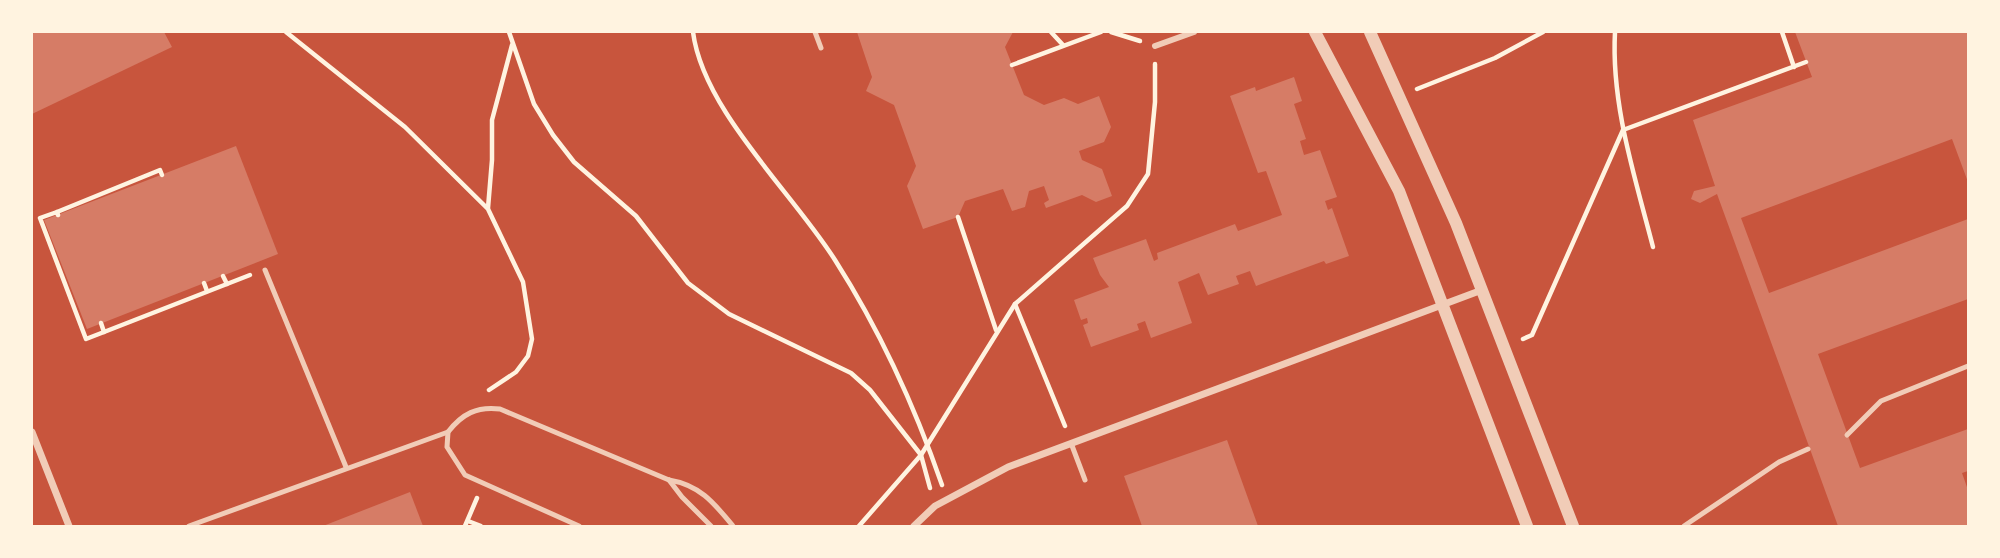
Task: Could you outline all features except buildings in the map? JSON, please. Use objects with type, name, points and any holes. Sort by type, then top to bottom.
[{"type":"street","points":[[1155,46],[1194,32]]},
{"type":"street","points":[[1315,32],[1399,191],[1527,527]]},
{"type":"street","points":[[1370,32],[1400,95],[1482,289],[1573,527]]},
{"type":"street","points":[[914,527],[935,506],[1007,467],[1443,306],[1482,289]]},
{"type":"street","points":[[32,432],[69,527]]},
{"type":"lane","points":[[815,32],[821,48]]},
{"type":"lane","points":[[265,270],[346,467]]},
{"type":"lane","points":[[1847,435],[1881,401],[1969,366]]},
{"type":"lane","points":[[189,527],[346,467],[448,432],[458,420],[475,410],[500,410],[669,480],[690,484],[712,500],[733,527]]},
{"type":"lane","points":[[448,432],[447,447],[465,475],[579,527]]},
{"type":"lane","points":[[1071,443],[1085,480]]},
{"type":"lane","points":[[1684,527],[1779,462],[1808,449]]},
{"type":"lane","points":[[669,480],[711,527]]},
{"type":"path","points":[[286,32],[405,127],[488,209],[523,282],[532,339],[528,356],[516,372],[482,394],[475,410]]},
{"type":"path","points":[[509,32],[534,104],[574,162],[636,216],[688,283],[729,314],[851,373],[870,390],[920,455],[935,506]]},
{"type":"path","points":[[693,32],[701,67],[716,97],[806,215],[837,262],[928,440],[947,499]]},
{"type":"path","points":[[1051,32],[1063,45]]},
{"type":"path","points":[[1012,65],[1101,32]]},
{"type":"path","points":[[859,527],[920,455],[1015,304],[1127,206],[1148,174],[1155,102],[1155,46],[1111,32]]},
{"type":"path","points":[[1400,95],[1495,58],[1543,32]]},
{"type":"path","points":[[1615,32],[1616,80],[1623,130],[1653,247]]},
{"type":"path","points":[[1782,32],[1794,67]]},
{"type":"path","points":[[488,209],[492,120],[512,44]]},
{"type":"path","points":[[1504,349],[1532,335],[1623,130],[1806,62]]},
{"type":"path","points":[[162,175],[160,170],[40,218],[86,339],[265,270]]},
{"type":"path","points":[[958,217],[997,331]]},
{"type":"path","points":[[223,276],[227,284]]},
{"type":"path","points":[[204,283],[207,292]]},
{"type":"path","points":[[1015,304],[1049,382],[1071,443]]},
{"type":"path","points":[[101,323],[104,332]]},
{"type":"path","points":[[481,527],[466,524],[483,485]]}]
